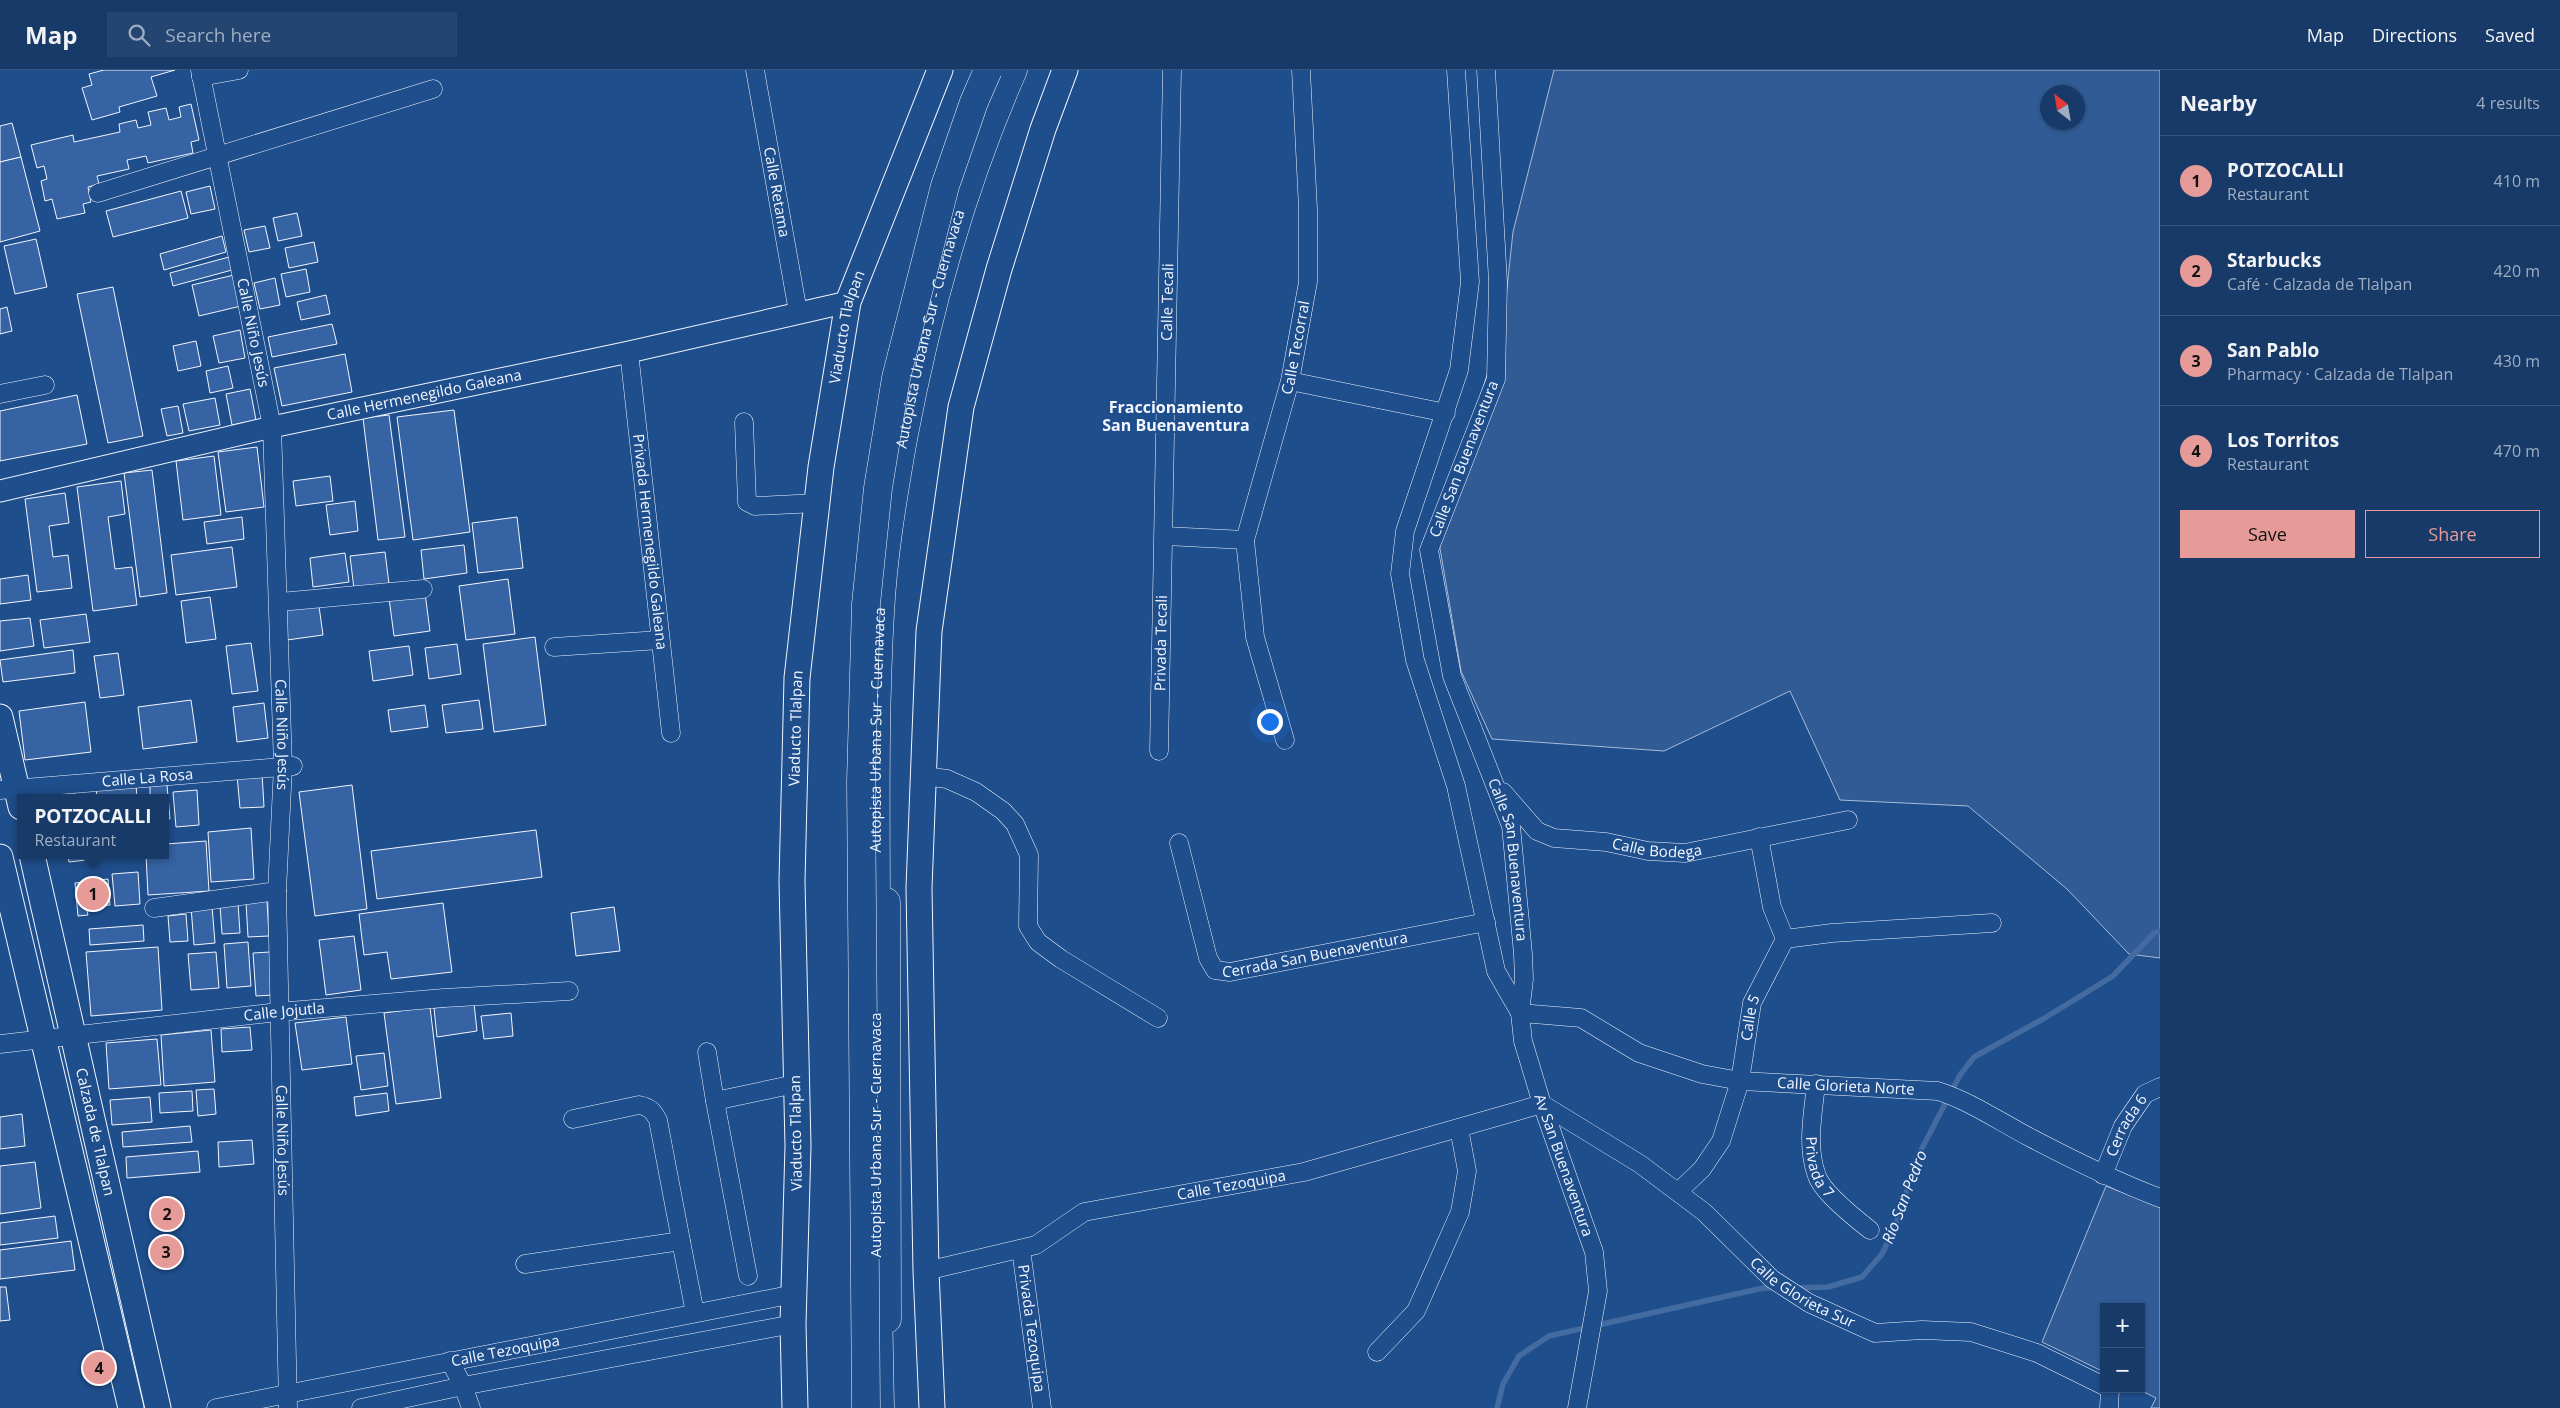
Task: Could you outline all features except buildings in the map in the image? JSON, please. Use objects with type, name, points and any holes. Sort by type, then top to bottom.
[{"type":"highway","points":[[858,1408],[852,733],[859,603],[874,476],[891,363],[941,184],[988,70]]},
{"type":"highway","name":"Autopista Urbana Sur - Cuernavaca","points":[[866,1408],[861,782],[866,604],[878,488],[896,378],[945,186],[974,102],[988,70]]},
{"type":"highway","name":"Autopista Urbana Sur - Cuernavaca","points":[[880,1408],[876,1228],[876,855],[880,611],[894,491],[910,403],[937,287],[962,201],[991,121],[1013,70]]},
{"type":"highway","points":[[888,1408],[885,728],[888,625],[895,540],[927,360],[944,287],[976,192],[1021,70]]},
{"type":"main road","name":"Viaducto Tlalpan","points":[[795,1408],[793,1324],[798,1146],[795,1084],[792,881],[797,678],[817,504],[848,302],[940,70]]},
{"type":"main road","points":[[932,1408],[926,1271],[919,888],[928,631],[960,407],[999,269],[1043,129],[1065,70]]},
{"type":"main road","points":[[0,717],[12,795]]},
{"type":"main road","name":"Calzada de Tlalpan","points":[[0,857],[131,1408]]},
{"type":"main road","name":"Calzada de Tlalpan","points":[[33,859],[158,1408]]},
{"type":"street","points":[[200,74],[239,70]]},
{"type":"street","name":"Calle Retama","points":[[756,70],[798,312]]},
{"type":"street","name":"Calle Tecali","points":[[1165,536],[1172,70]]},
{"type":"street","name":"Calle Tecorral","points":[[1245,540],[1290,381],[1308,282],[1308,209],[1301,70]]},
{"type":"street","name":"Calle San Buenaventura","points":[[1456,70],[1470,282],[1459,370],[1446,414],[1405,531],[1400,574],[1415,660],[1456,786],[1496,971],[1520,1014]]},
{"type":"street","name":"Calle San Buenaventura","points":[[1486,70],[1498,282],[1496,379],[1429,550],[1452,676],[1511,826],[1524,980],[1520,1014],[1524,1041]]},
{"type":"street","name":"Calle Niño Jesús","points":[[200,74],[272,427],[288,766],[277,891],[278,1012],[288,1401]]},
{"type":"street","points":[[98,193],[433,89]]},
{"type":"street","name":"Calle Hermenegildo Galeana","points":[[0,491],[272,427],[629,352],[848,302]]},
{"type":"street","name":"Privada Hermenegildo Galeana","points":[[629,352],[671,733]]},
{"type":"street","points":[[1290,381],[1446,414]]},
{"type":"street","points":[[0,394],[45,384]]},
{"type":"street","points":[[744,422],[747,502],[755,506],[817,504]]},
{"type":"street","points":[[1165,536],[1245,540],[1255,637],[1285,740]]},
{"type":"street","name":"Privada Tecali","points":[[1159,751],[1165,536]]},
{"type":"street","points":[[280,602],[423,589]]},
{"type":"street","points":[[554,647],[660,640]]},
{"type":"street","name":"Calle La Rosa","points":[[22,794],[288,766]]},
{"type":"street","points":[[924,776],[947,779],[976,792],[1003,811],[1015,824],[1029,855],[1028,926],[1038,942],[1061,959],[1158,1018]]},
{"type":"street","name":"Calle Bodega","points":[[1490,776],[1525,820],[1537,831],[1554,838],[1606,842],[1648,851],[1685,853],[1848,820]]},
{"type":"street","points":[[1759,837],[1772,907],[1785,939],[1832,933],[1992,923]]},
{"type":"street","name":"Cerrada San Buenaventura","points":[[1179,843],[1208,958],[1216,970],[1230,972],[1486,922]]},
{"type":"street","points":[[154,908],[277,891]]},
{"type":"street","name":"Calle 5","points":[[1678,1192],[1702,1168],[1721,1141],[1740,1081],[1752,1002],[1785,939]]},
{"type":"street","name":"Calle Jojutla","points":[[0,1044],[278,1012],[444,998],[569,991]]},
{"type":"street","name":"Calle Glorieta Norte","points":[[1520,1014],[1581,1018],[1639,1053],[1702,1074],[1740,1081],[1938,1091],[1962,1099],[2030,1138],[2104,1175],[2160,1198]]},
{"type":"street","name":"Av San Buenaventura","points":[[1524,1041],[1542,1104],[1594,1252],[1598,1291],[1577,1408]]},
{"type":"street","points":[[707,1052],[748,1276]]},
{"type":"street","points":[[715,1101],[795,1084]]},
{"type":"street","name":"Privada 7","points":[[1816,1084],[1811,1148],[1817,1178],[1845,1210],[1870,1230]]},
{"type":"street","name":"Cerrada 6","points":[[2104,1175],[2123,1126],[2145,1094],[2160,1087]]},
{"type":"street","name":"Calle Tezoquipa","points":[[926,1271],[1036,1245],[1084,1212],[1304,1172],[1542,1104]]},
{"type":"street","name":"Calle Glorieta Sur","points":[[1542,1104],[1640,1164],[1678,1192],[1704,1212],[1772,1279],[1809,1303],[1875,1333],[1922,1330],[1971,1332],[2036,1353],[2100,1384]]},
{"type":"street","points":[[573,1119],[639,1105],[648,1106],[653,1112],[658,1120],[695,1313]]},
{"type":"street","points":[[1377,1352],[1416,1311],[1460,1212],[1467,1171],[1459,1128]]},
{"type":"street","points":[[526,1264],[681,1241]]},
{"type":"street","name":"Privada Tezoquipa","points":[[1021,1248],[1042,1408]]},
{"type":"street","name":"Calle Tezoquipa","points":[[216,1408],[288,1401],[450,1361],[794,1294]]},
{"type":"street","name":"Calle Tezoquipa","points":[[361,1408],[463,1386],[793,1324]]},
{"type":"street","points":[[450,1361],[463,1386],[471,1408]]},
{"type":"street","points":[[2109,1408],[2110,1393]]},
{"type":"shaded area","points":[[1554,70],[2160,70],[2160,958],[2129,954],[2067,889],[1968,806],[1840,800],[1790,691],[1664,751],[1492,739],[1461,671],[1437,531],[1503,325],[1513,232]]},
{"type":"shaded area","points":[[2106,1186],[2160,1207],[2160,1408],[2151,1408],[2156,1398],[2145,1392],[2145,1303],[2100,1303],[2100,1370],[2042,1342]]},
{"type":"waterway","name":"Río San Pedro","points":[[1795,1288],[1828,1287],[1862,1277],[1882,1254],[1895,1227],[1918,1156],[1960,1075],[1974,1057],[2043,1019],[2113,976],[2154,933],[2160,931]]},
{"type":"waterway","name":"Río San Pedro","points":[[1497,1408],[1503,1384],[1519,1356],[1549,1336],[1763,1288],[1776,1288]]},
{"type":"place","name":"POTZOCALLI","points":[[93,894]]},
{"type":"place","name":"Starbucks","points":[[167,1214]]},
{"type":"place","name":"San Pablo","points":[[166,1252]]},
{"type":"place","name":"Los Torritos","points":[[99,1368]]},
{"type":"district","name":"Fraccionamiento San Buenaventura","points":[[1176,416]]}]
